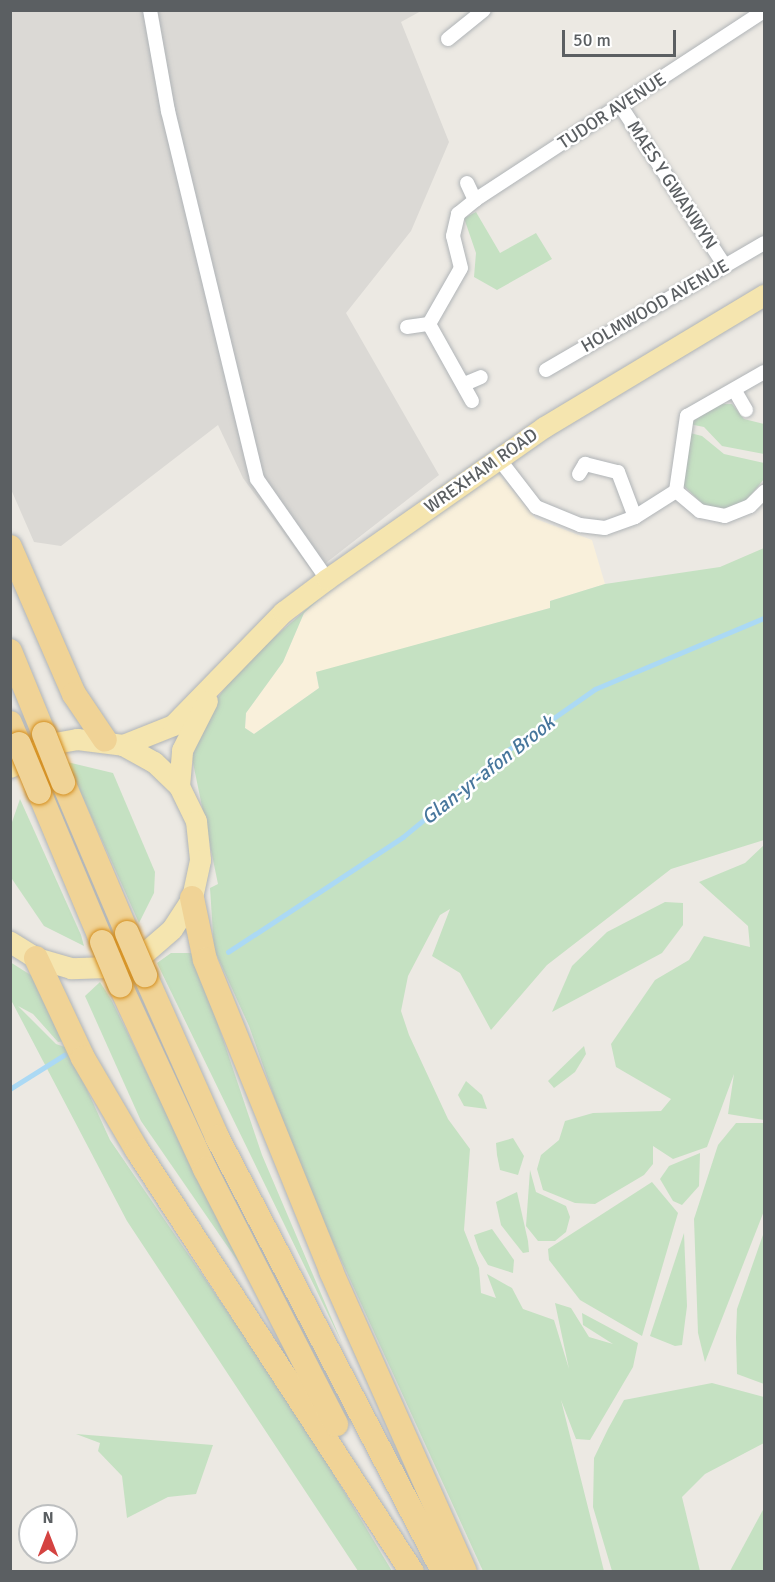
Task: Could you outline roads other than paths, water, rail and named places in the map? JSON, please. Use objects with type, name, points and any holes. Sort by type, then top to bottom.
[{"type":"highway","points":[[10,546],[74,694],[114,743]]},
{"type":"highway","points":[[10,651],[127,933],[222,1147],[443,1572]]},
{"type":"highway","points":[[15,733],[120,985],[210,1179],[413,1572]]},
{"type":"highway","points":[[192,898],[205,960],[313,1226],[465,1572]]},
{"type":"highway","points":[[36,958],[83,1058],[137,1150],[413,1572]]},
{"type":"main road","name":"WREXHAM ROAD","points":[[10,766],[49,744],[114,743],[162,733],[283,612],[327,579],[499,459],[765,295]]},
{"type":"main road","name":"WREXHAM ROAD","points":[[178,786],[189,733],[220,677]]},
{"type":"main road","points":[[10,942],[36,958],[72,968],[117,963],[144,953],[172,929],[192,898],[200,860],[196,821],[178,786],[154,762],[114,743]]},
{"type":"street","points":[[150,10],[168,111],[257,479],[327,579]]},
{"type":"street","name":"TUDOR AVENUE","points":[[429,324],[461,268],[453,237],[459,214],[475,200],[765,11]]},
{"type":"street","points":[[448,39],[477,12]]},
{"type":"street","name":"MAES Y GWANWYN","points":[[620,105],[725,266]]},
{"type":"street","points":[[467,183],[475,200]]},
{"type":"street","name":"HOLMWOOD AVENUE","points":[[546,370],[765,243]]},
{"type":"street","points":[[406,327],[429,324],[467,384],[472,400]]},
{"type":"street","points":[[499,459],[536,507],[580,525],[605,528],[635,517],[676,491],[687,416],[735,391],[765,372]]},
{"type":"street","points":[[467,384],[481,377]]},
{"type":"street","points":[[735,391],[746,410]]},
{"type":"street","points":[[579,474],[585,464],[618,472],[635,517]]},
{"type":"street","points":[[676,491],[700,511],[725,516],[750,506],[765,492]]},
{"type":"waterway","name":"Glan-yr-afon Brook","points":[[228,952],[403,837],[508,750],[595,689],[764,618]]},
{"type":"waterway","points":[[10,1089],[64,1055]]}]
